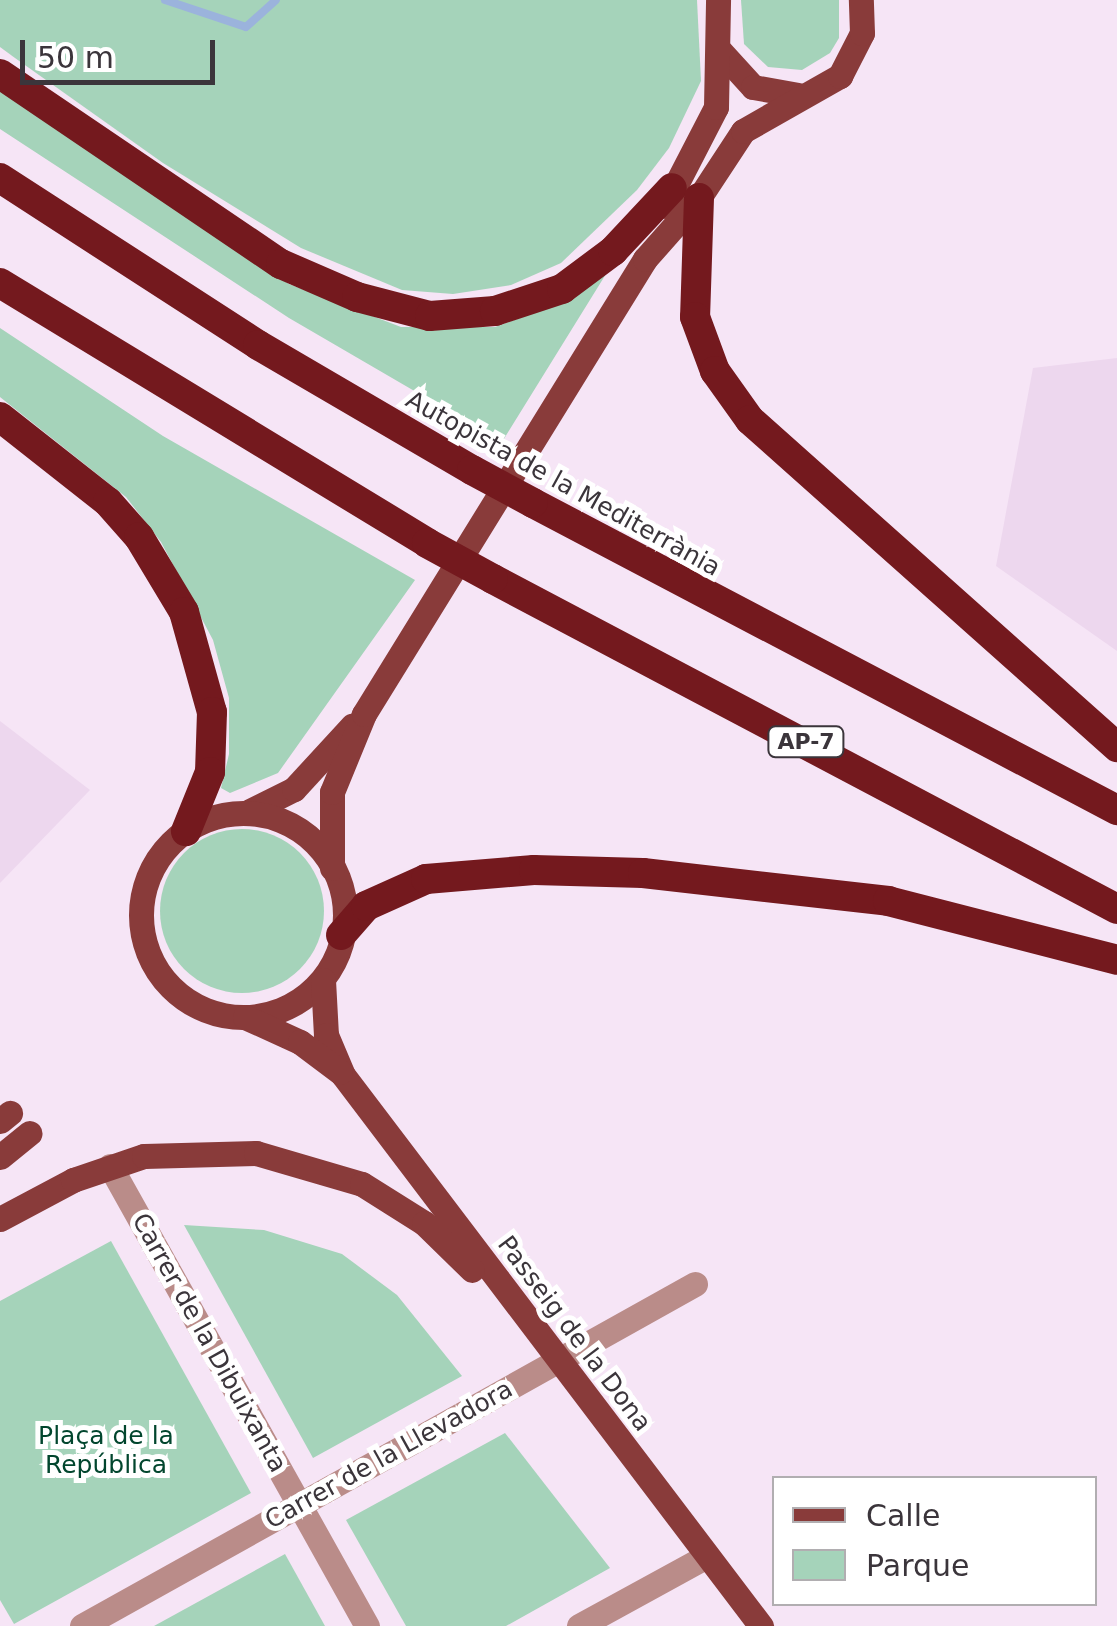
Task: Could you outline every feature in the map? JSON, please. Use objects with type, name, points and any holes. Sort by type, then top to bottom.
[{"type":"highway","points":[[0,74],[281,264],[356,296],[430,316],[495,312],[562,288],[685,193]]},
{"type":"highway","name":"Autopista de la Mediterrània","points":[[0,178],[258,345],[472,470],[1117,810]]},
{"type":"highway","points":[[685,193],[695,316],[715,371],[750,420],[1117,747]]},
{"type":"highway","name":"AP-7","points":[[0,283],[427,543],[1117,909]]},
{"type":"highway","points":[[0,417],[108,502],[139,537],[184,612],[208,680],[212,730],[204,796],[186,831]]},
{"type":"highway","points":[[341,935],[366,906],[426,880],[534,870],[643,873],[904,904],[1117,960]]},
{"type":"main road","points":[[364,714],[294,789],[250,812],[199,821],[150,870],[141,902],[143,934],[154,965],[174,990],[202,1008],[246,1018],[282,1010],[322,980],[341,935],[342,896],[332,868],[332,792],[364,714],[685,193],[716,107],[721,52],[718,0]]},
{"type":"main road","points":[[685,193],[743,131],[798,95],[840,76],[854,57],[861,2]]},
{"type":"main road","points":[[721,52],[753,87],[798,95]]},
{"type":"main road","points":[[250,812],[299,831],[332,868]]},
{"type":"main road","name":"Passeig de la Dona","points":[[322,980],[326,1035],[343,1075],[761,1626]]},
{"type":"main road","name":"Passeig de la Dona","points":[[246,1018],[300,1042],[343,1075]]},
{"type":"main road","points":[[0,1158],[30,1133]]},
{"type":"main road","points":[[0,1219],[110,1166],[204,1150],[256,1153],[362,1184],[424,1223],[557,1362]]},
{"type":"street","name":"Carrer de la Dibuixanta","points":[[110,1166],[366,1626]]},
{"type":"street","name":"Carrer de la Llevadora","points":[[82,1626],[696,1284]]},
{"type":"street","points":[[579,1626],[707,1556]]},
{"type":"shaded area","points":[[1117,358],[1117,651],[996,566],[1033,368]]},
{"type":"shaded area","points":[[0,721],[90,790],[0,883]]},
{"type":"green space","points":[[0,0],[697,0],[701,81],[669,148],[637,190],[561,263],[511,285],[453,294],[402,290],[301,248],[163,163],[15,58],[0,47]]},
{"type":"green space","points":[[741,0],[839,0],[839,38],[830,53],[802,70],[768,67],[744,44]]},
{"type":"green space","points":[[0,89],[289,284],[401,327],[495,327],[570,300],[606,274],[502,442],[289,318],[0,129]]},
{"type":"green space","points":[[0,328],[163,436],[415,580],[278,773],[230,793],[221,788],[229,754],[229,698],[213,640],[161,542],[126,497],[0,397]]},
{"type":"green space","points":[[242,829],[274,835],[300,853],[318,879],[324,911],[318,943],[300,969],[274,987],[242,993],[210,987],[184,969],[166,943],[160,911],[166,879],[184,853],[210,835]]},
{"type":"green space","points":[[184,1225],[264,1230],[342,1254],[397,1295],[462,1376],[313,1458]]},
{"type":"green space","name":"Plaça de la República","points":[[111,1241],[251,1493],[14,1624],[0,1600],[0,1301]]},
{"type":"green space","points":[[505,1433],[610,1568],[506,1626],[406,1626],[346,1520]]},
{"type":"green space","points":[[285,1554],[325,1626],[154,1626]]},
{"type":"waterway","points":[[165,0],[246,27],[276,0]]}]
